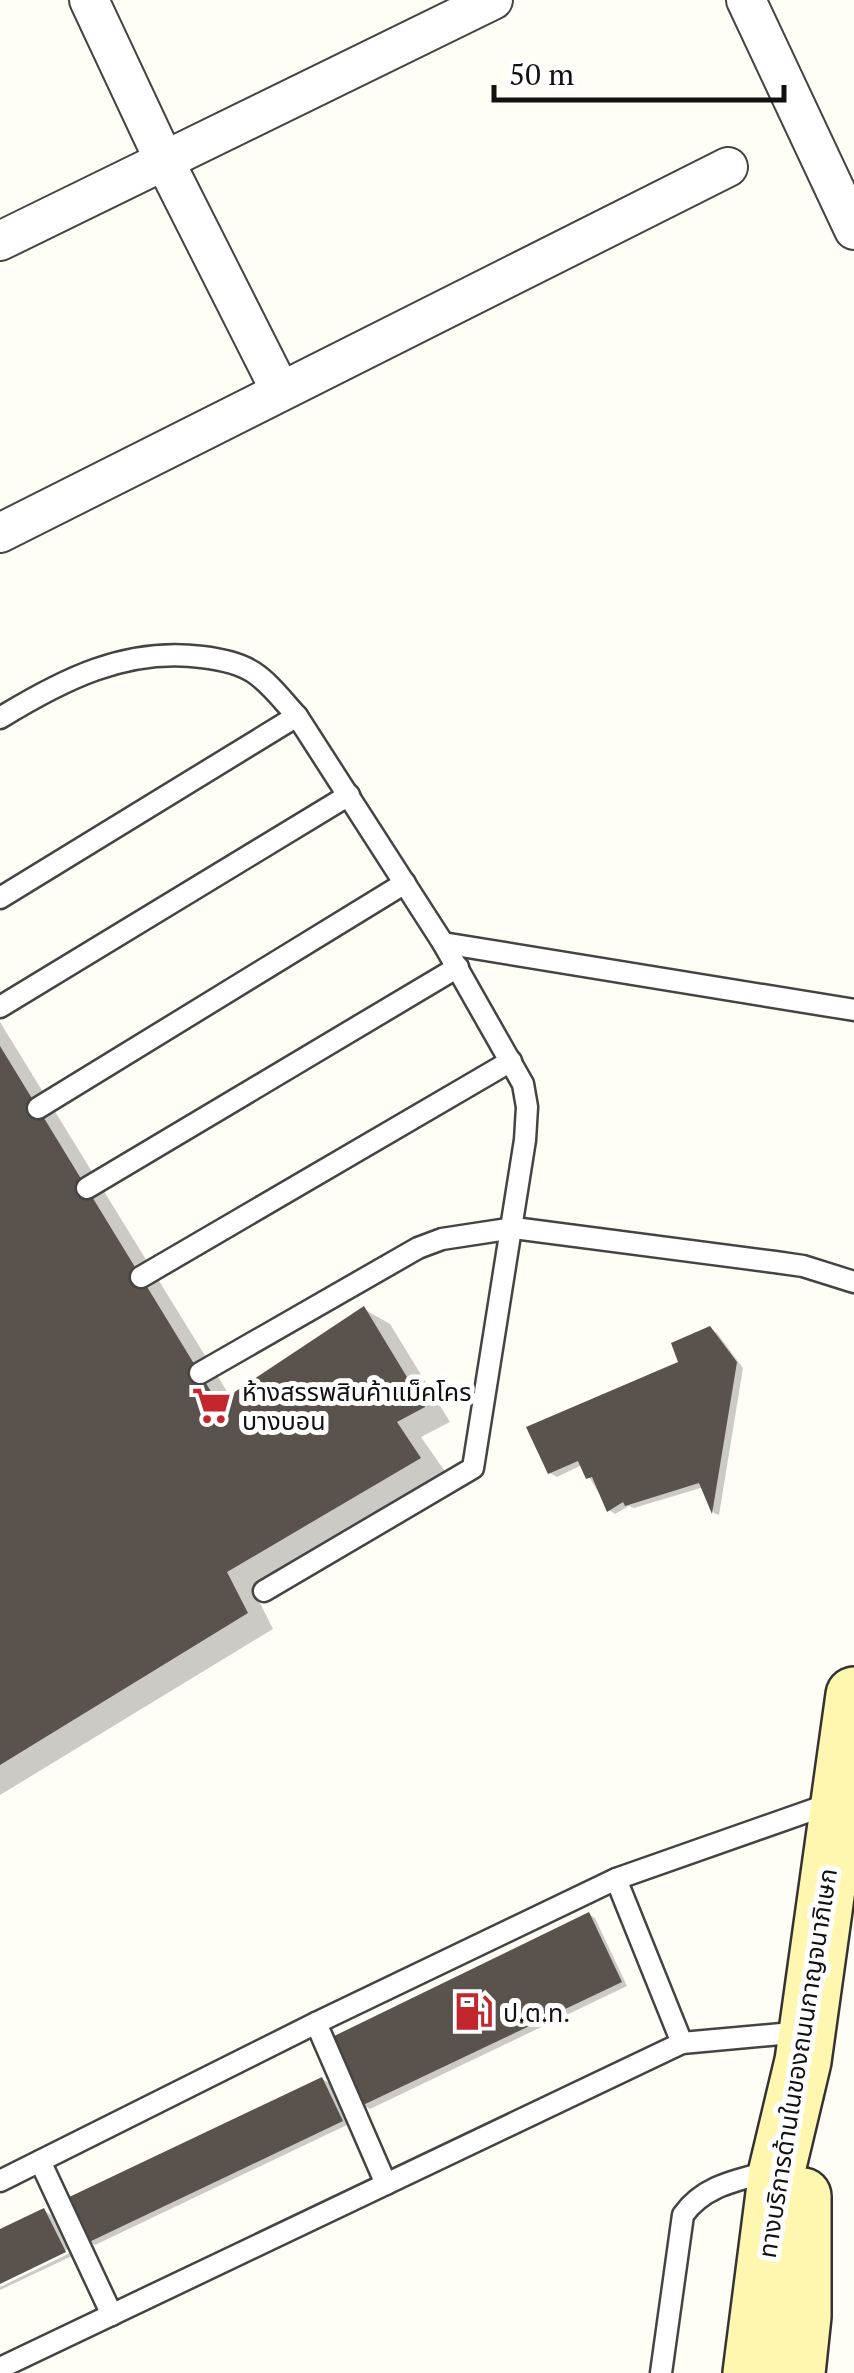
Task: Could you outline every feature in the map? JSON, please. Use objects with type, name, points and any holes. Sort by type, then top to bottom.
[{"type":"main road","name":"ทางบริการด้านในของถนนกาญจนาภิเษก","points":[[751,2373],[777,2170],[805,2043],[854,1694]]},
{"type":"main road","points":[[797,2373],[803,2316],[805,2043]]},
{"type":"street","points":[[90,0],[164,160],[280,390]]},
{"type":"street","points":[[0,242],[493,0]]},
{"type":"street","points":[[746,0],[854,230]]},
{"type":"street","points":[[0,532],[728,167]]},
{"type":"lane","points":[[0,718],[51,687],[101,666],[136,658],[178,654],[228,662],[252,671],[297,716],[444,943],[523,1084],[527,1107],[514,1228],[473,1468],[264,1590]]},
{"type":"lane","points":[[0,898],[297,716]]},
{"type":"lane","points":[[0,1007],[348,796]]},
{"type":"lane","points":[[38,1108],[405,882]]},
{"type":"lane","points":[[444,943],[854,1010]]},
{"type":"lane","points":[[87,1188],[458,967]]},
{"type":"lane","points":[[141,1276],[511,1061]]},
{"type":"lane","points":[[200,1373],[418,1248],[442,1239],[514,1228],[804,1266],[854,1282]]},
{"type":"lane","points":[[0,2181],[616,1879],[839,1800]]},
{"type":"lane","points":[[616,1879],[682,2043]]},
{"type":"lane","points":[[316,2023],[386,2184]]},
{"type":"lane","points":[[0,2368],[682,2043],[792,2034],[805,2043]]},
{"type":"lane","points":[[40,2161],[112,2314]]},
{"type":"lane","points":[[661,2373],[683,2215],[693,2200],[717,2186],[777,2170]]},
{"type":"building","name":"ห้างสรรพสินค้าแม็คโคร บางบอน","points":[[0,1046],[218,1403],[364,1306],[425,1407],[397,1422],[421,1458],[227,1572],[248,1613],[0,1765]]},
{"type":"building","points":[[710,1326],[737,1362],[712,1514],[699,1483],[625,1506],[623,1502],[607,1512],[592,1477],[586,1479],[578,1461],[548,1474],[526,1427],[678,1362],[671,1343]]},
{"type":"building","points":[[589,1912],[622,1982],[361,2106],[328,2039]]},
{"type":"building","points":[[322,2077],[343,2121],[87,2243],[65,2199]]},
{"type":"building","points":[[44,2208],[66,2252],[0,2284],[0,2229]]},
{"type":"place","name":"ห้างสรรพสินค้าแม็คโคร บางบอน","points":[[212,1405]]},
{"type":"place","name":"ป.ต.ท.","points":[[473,2012]]}]
